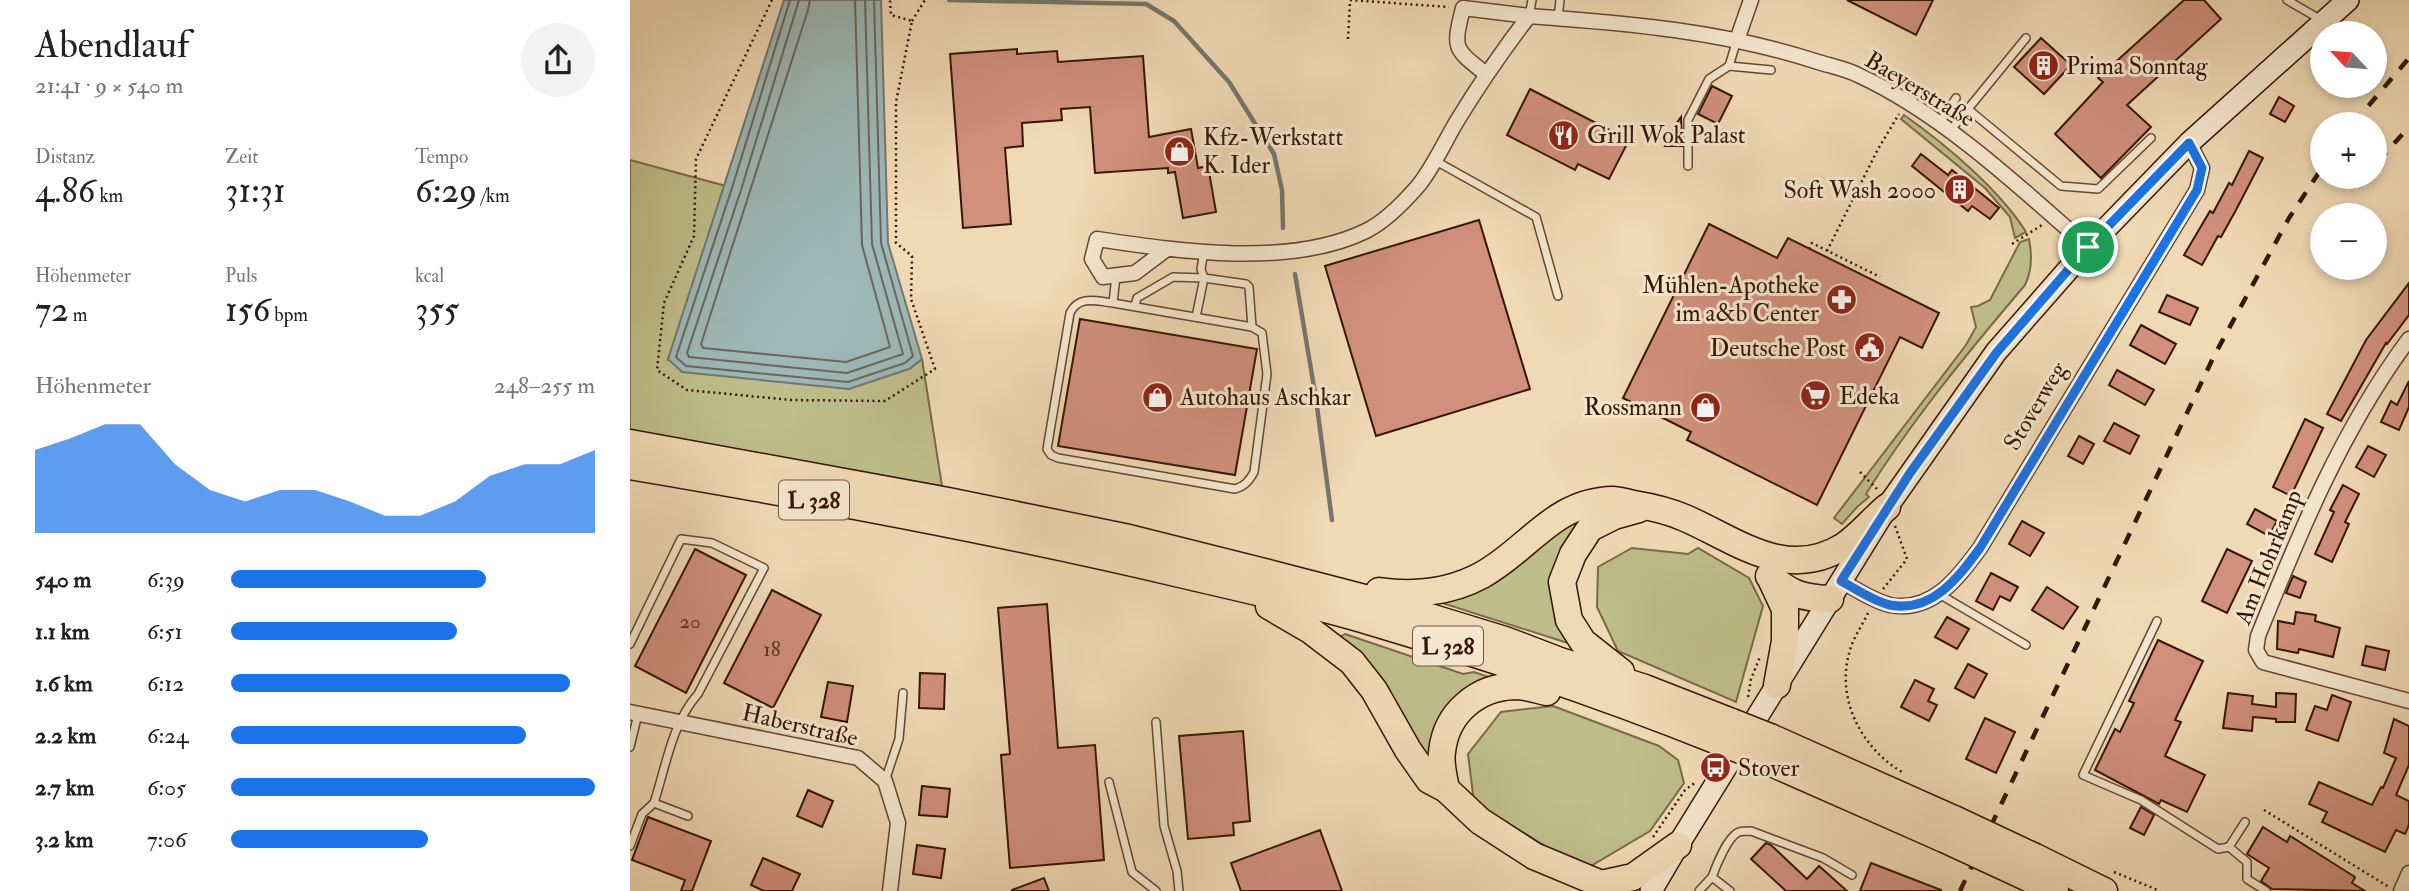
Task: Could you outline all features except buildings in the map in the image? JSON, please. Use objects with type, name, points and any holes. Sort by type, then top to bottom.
[{"type":"highway","name":"L 328","points":[[630,443],[961,503],[1129,538],[1396,607],[1645,688],[1733,722],[1764,747],[2031,867],[2104,891]]},
{"type":"highway","name":"L 328","points":[[630,466],[999,534],[1240,588],[1370,621],[1549,678],[1652,715],[1733,722]]},
{"type":"highway","points":[[1280,576],[1392,593],[1453,588],[1484,575],[1556,518],[1584,505],[1614,500],[1687,519],[1780,569],[1835,590]]},
{"type":"highway","points":[[1645,688],[1599,657],[1583,642],[1569,620],[1562,582],[1573,554],[1590,528],[1614,516],[1648,507]]},
{"type":"highway","points":[[1780,569],[1822,557],[1845,545],[1887,507]]},
{"type":"highway","points":[[1777,685],[1785,641],[1785,609],[1780,569]]},
{"type":"highway","points":[[1240,588],[1310,630],[1352,663],[1374,690],[1408,750],[1429,780],[1446,789],[1480,821],[1534,856],[1606,888],[1633,877],[1678,845]]},
{"type":"highway","points":[[1446,789],[1441,754],[1447,727],[1463,705],[1491,690],[1517,686],[1652,715]]},
{"type":"highway","points":[[1534,856],[1570,891]]},
{"type":"highway","name":"L 328","points":[[2031,867],[2055,891]]},
{"type":"street","points":[[1737,40],[1751,0]]},
{"type":"street","points":[[2324,21],[2348,0]]},
{"type":"street","name":"Baeyerstraße","points":[[1463,8],[1695,32],[1779,49],[1858,75],[1910,105],[1981,154],[2088,247]]},
{"type":"street","points":[[1463,8],[1455,40],[1462,55],[1486,74]]},
{"type":"street","points":[[1167,249],[1135,273],[1102,277],[1092,259],[1097,239],[1167,249],[1279,254],[1334,242],[1367,230],[1419,185],[1486,74],[1529,16]]},
{"type":"street","points":[[1651,891],[1887,507],[1997,352],[2088,247],[2189,143],[2310,34]]},
{"type":"street","name":"Stoverweg","points":[[1835,590],[1875,599],[1888,605],[1908,606],[1926,603],[1953,584],[1980,548],[2197,190],[2202,168],[2189,143]]},
{"type":"street","name":"Am Hohrkamp","points":[[2409,340],[2348,434],[2304,523],[2258,636],[2256,650],[2263,662],[2409,701]]},
{"type":"street","name":"Haberstraße","points":[[634,713],[858,758],[885,781]]},
{"type":"street","points":[[885,781],[898,823],[890,891]]},
{"type":"street","points":[[2401,891],[2409,873]]},
{"type":"lane","points":[[1529,16],[1532,0]]},
{"type":"lane","points":[[1558,18],[1560,0]]},
{"type":"lane","points":[[2287,0],[2321,21]]},
{"type":"lane","points":[[1944,128],[1968,109],[2026,38]]},
{"type":"lane","points":[[1688,166],[1688,120],[1709,79],[1729,65],[1737,40]]},
{"type":"lane","points":[[1729,65],[1770,70]]},
{"type":"lane","points":[[1944,128],[1956,98]]},
{"type":"lane","points":[[1968,109],[2061,186],[2098,189],[2151,138]]},
{"type":"lane","points":[[1433,160],[1536,217],[1559,296]]},
{"type":"lane","points":[[1196,317],[1203,278],[1201,270],[1204,251]]},
{"type":"lane","points":[[1113,303],[1116,275]]},
{"type":"lane","points":[[1135,306],[1138,298],[1173,277],[1203,278],[1246,285],[1249,287],[1252,327]]},
{"type":"lane","points":[[1080,301],[1113,303],[1252,327],[1262,333],[1267,374],[1254,472],[1249,482],[1235,489],[1051,455],[1047,449],[1070,313],[1080,301]]},
{"type":"lane","points":[[630,644],[681,539],[712,542],[764,568],[698,694],[686,707],[654,803],[642,814],[630,846]]},
{"type":"lane","points":[[1938,594],[2026,645]]},
{"type":"lane","points":[[2157,621],[2083,775],[2141,800],[2217,849],[2229,848],[2247,862],[2247,879],[2266,891]]},
{"type":"lane","points":[[885,781],[899,739],[903,693]]},
{"type":"lane","points":[[630,747],[634,713]]},
{"type":"lane","points":[[1156,722],[1164,826],[1177,871],[1179,891]]},
{"type":"lane","points":[[1109,782],[1132,872],[1156,891]]},
{"type":"lane","points":[[654,803],[688,816]]},
{"type":"lane","points":[[2229,848],[2245,822]]},
{"type":"lane","points":[[1699,891],[1712,877],[1717,864],[1740,831],[1751,831],[1823,858],[1852,874]]},
{"type":"lane","points":[[1712,877],[1730,891]]},
{"type":"path","points":[[772,0],[695,159],[694,236],[664,303],[657,370],[687,390],[791,400],[885,401],[935,369],[911,299],[912,256],[896,243],[896,102],[912,21],[925,0]]},
{"type":"path","points":[[890,0],[891,15],[912,21]]},
{"type":"path","points":[[1348,39],[1350,0],[1463,8]]},
{"type":"path","points":[[1827,251],[1878,149],[1901,110]]},
{"type":"path","points":[[2012,244],[2054,217]]},
{"type":"path","points":[[1809,249],[1812,243],[1880,277]]},
{"type":"path","points":[[1860,471],[1877,488],[1871,498],[1887,507],[1907,559],[1875,599],[1851,647],[1845,675],[1851,713],[1864,740],[1887,763],[1909,776]]},
{"type":"path","points":[[1733,722],[1762,654]]},
{"type":"path","points":[[1646,847],[1685,790],[1696,782]]},
{"type":"path","points":[[2264,810],[2394,891]]},
{"type":"green space","points":[[1904,115],[1987,184],[2026,232],[2015,238],[2010,217],[1985,188],[1901,119]]},
{"type":"green space","points":[[630,160],[726,186],[668,360],[909,369],[922,359],[942,486],[630,430]]},
{"type":"green space","points":[[2029,239],[2031,262],[2025,285],[1922,413],[1866,494],[1869,497],[1842,524],[1834,518],[1966,345],[1976,327],[1971,307],[1990,300],[2020,242]]},
{"type":"green space","points":[[1603,507],[1566,548],[1574,645],[1439,602],[1542,537]]},
{"type":"green space","points":[[1632,548],[1688,554],[1698,548],[1749,578],[1763,606],[1736,702],[1618,651],[1597,607],[1598,567]]},
{"type":"green space","points":[[1345,634],[1463,674],[1474,672],[1492,678],[1429,765],[1338,638]]},
{"type":"green space","points":[[1553,706],[1659,746],[1678,760],[1684,783],[1650,831],[1584,870],[1474,802],[1468,754],[1501,712]]},
{"type":"water","points":[[784,0],[881,0],[888,243],[922,359],[909,369],[849,389],[682,372],[668,359]]},
{"type":"waterway","points":[[949,0],[1146,4],[1174,21],[1229,82],[1274,154],[1282,190],[1283,228]]},
{"type":"waterway","points":[[1295,274],[1316,399],[1332,520]]},
{"type":"railway","points":[[2363,112],[2409,58]]},
{"type":"railway","points":[[2387,151],[2409,127]]},
{"type":"railway","points":[[1960,891],[2214,356],[2289,218],[2310,186]]},
{"type":"place","name":"Prima Sonntag","points":[[2043,66]]},
{"type":"place","name":"Grill Wok Palast","points":[[1564,135]]},
{"type":"place","name":"Kfz-Werkstatt K. Ider","points":[[1180,151]]},
{"type":"place","name":"Soft Wash 2000","points":[[1959,190]]},
{"type":"place","name":"Mühlen-Apotheke im a&b Center","points":[[1842,299]]},
{"type":"place","name":"Deutsche Post","points":[[1869,348]]},
{"type":"place","name":"Edeka","points":[[1816,396]]},
{"type":"place","name":"Autohaus Aschkar","points":[[1157,397]]},
{"type":"place","name":"Rossmann","points":[[1705,407]]},
{"type":"place","name":"Stover","points":[[1715,768]]},
{"type":"route","points":[[2189,143],[2202,168],[2197,190],[1980,548],[1953,584],[1926,603],[1908,606],[1888,605],[1841,581],[1910,473],[1997,352],[2088,247],[2189,143]]}]
